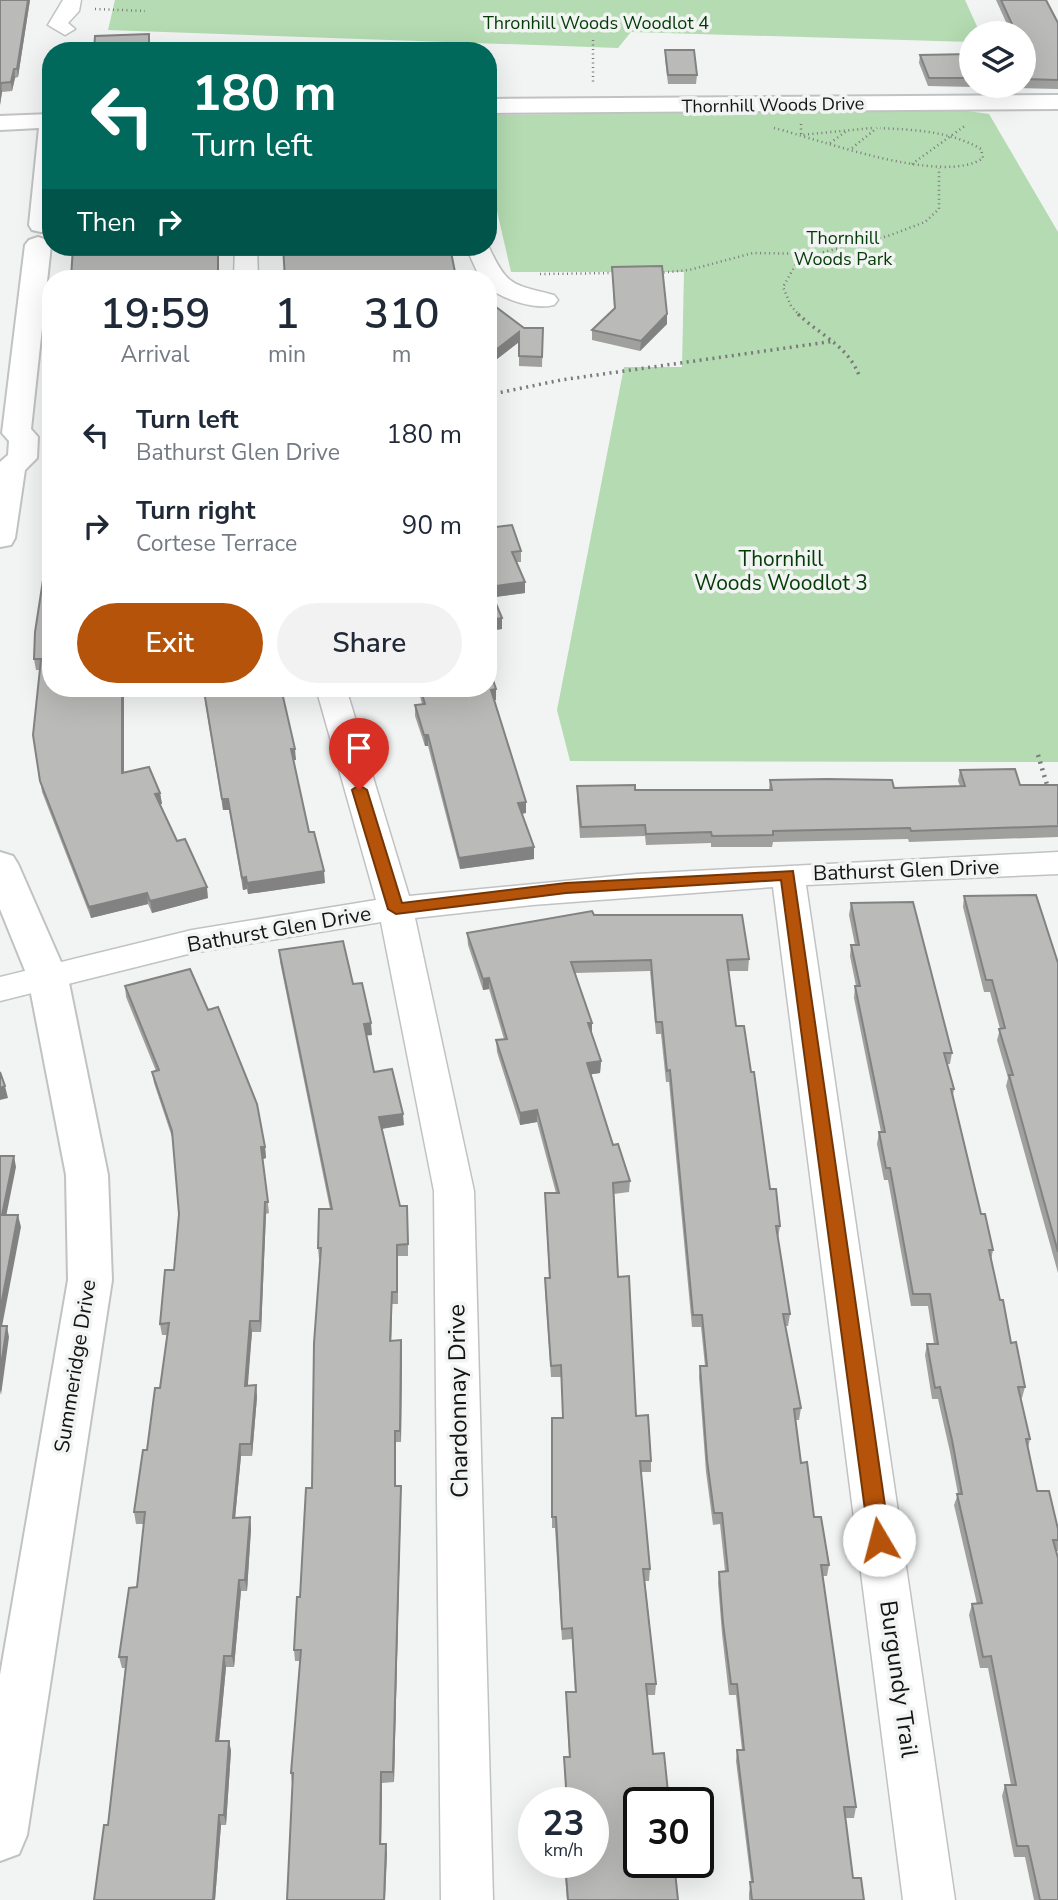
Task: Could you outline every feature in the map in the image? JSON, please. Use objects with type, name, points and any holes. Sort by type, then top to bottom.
[{"type":"street","points":[[65,42],[73,12]]},
{"type":"street","name":"Thornhill Woods Drive","points":[[497,106],[1058,102]]},
{"type":"street","points":[[0,122],[42,122]]},
{"type":"street","points":[[0,538],[11,467],[22,458],[24,437],[16,433],[42,214]]},
{"type":"street","points":[[497,282],[510,290],[546,300]]},
{"type":"street","name":"Chardonnay Drive","points":[[334,697],[396,909],[454,1191],[467,1900]]},
{"type":"street","name":"Bathurst Glen Drive","points":[[0,989],[217,936],[396,909],[566,888],[788,874],[1058,863]]},
{"type":"street","name":"Summeridge Drive","points":[[0,864],[48,978],[87,1175],[90,1280],[0,1835]]},
{"type":"street","name":"Burgundy Trail","points":[[788,874],[929,1900]]},
{"type":"path","points":[[73,12],[145,11]]},
{"type":"path","points":[[593,40],[593,86]]},
{"type":"path","points":[[912,164],[971,121]]},
{"type":"path","points":[[762,125],[912,164],[939,169],[972,166],[983,158],[981,149],[971,141],[951,136],[877,128],[801,135]]},
{"type":"path","points":[[852,148],[877,128]]},
{"type":"path","points":[[830,143],[849,130]]},
{"type":"path","points":[[860,378],[857,365],[835,341],[792,307],[783,287],[796,264],[816,254],[888,236],[925,222],[939,209],[939,169]]},
{"type":"path","points":[[648,273],[689,272],[735,257],[784,251],[816,254]]},
{"type":"path","points":[[539,274],[621,273]]},
{"type":"path","points":[[497,393],[561,380],[835,341]]},
{"type":"path","points":[[1038,755],[1050,794]]},
{"type":"green space","name":"Thronhill Woods Woodlot 4","points":[[115,0],[965,0],[975,21],[959,21],[959,42],[631,32],[618,48],[108,30]]},
{"type":"green space","points":[[960,110],[989,114],[1058,232],[1058,762],[570,761],[557,710],[624,367],[682,367],[684,272],[511,272],[497,211],[497,115]]},
{"type":"building","points":[[0,0],[28,0],[17,69],[14,69],[11,82],[1,83],[0,87]]},
{"type":"building","points":[[1001,0],[1046,0],[1058,23],[1058,80],[1036,79],[1036,21],[1011,21]]},
{"type":"building","points":[[149,34],[149,42],[95,42],[95,36]]},
{"type":"building","points":[[665,50],[694,50],[697,75],[668,75]]},
{"type":"building","points":[[959,54],[959,78],[929,78],[920,55]]},
{"type":"building","points":[[72,256],[218,256],[218,270],[72,270]]},
{"type":"building","points":[[284,256],[452,256],[455,270],[284,270]]},
{"type":"building","points":[[662,266],[667,314],[641,341],[592,330],[615,308],[612,267]]},
{"type":"building","points":[[497,308],[524,328],[543,328],[542,357],[519,356],[519,332],[497,349]]},
{"type":"building","points":[[512,525],[521,551],[512,552],[525,582],[497,586],[497,527]]},
{"type":"building","points":[[42,586],[42,697],[122,697],[122,773],[149,767],[160,793],[155,794],[177,841],[185,839],[207,887],[150,901],[147,893],[89,907],[40,781],[33,735],[41,659],[34,659]]},
{"type":"building","points":[[497,606],[502,618],[497,619]]},
{"type":"building","points":[[205,697],[283,697],[309,832],[314,832],[324,871],[247,883],[246,877],[242,878],[228,799],[222,799]]},
{"type":"building","points":[[423,697],[493,697],[526,802],[518,803],[534,847],[459,858],[428,735],[424,735],[415,705],[425,704]]},
{"type":"building","points":[[1015,769],[1020,785],[1058,785],[1058,826],[911,831],[910,828],[773,831],[773,835],[712,836],[711,832],[646,834],[645,825],[581,827],[577,786],[635,785],[635,790],[772,790],[770,780],[827,779],[892,780],[894,788],[965,786],[960,770]]},
{"type":"building","points":[[1036,895],[1058,963],[1058,1252],[1009,1075],[1013,1075],[999,1029],[1005,1028],[992,980],[986,980],[964,896]]},
{"type":"building","points":[[913,902],[952,1053],[944,1053],[981,1214],[985,1214],[993,1250],[989,1250],[1000,1300],[1003,1300],[1011,1343],[1016,1342],[1025,1387],[1018,1387],[1030,1439],[1026,1439],[1037,1491],[1049,1491],[1058,1529],[1058,1540],[1053,1540],[1058,1558],[1058,1900],[1040,1900],[1028,1846],[1017,1846],[1005,1785],[1016,1785],[991,1656],[983,1657],[972,1604],[982,1603],[957,1494],[962,1494],[952,1440],[940,1387],[935,1388],[927,1344],[938,1344],[930,1294],[913,1294],[890,1168],[886,1168],[879,1132],[885,1132],[855,986],[860,986],[851,945],[859,945],[851,903]]},
{"type":"building","points":[[592,911],[594,915],[742,915],[749,959],[727,960],[736,1026],[744,1026],[751,1072],[754,1072],[770,1189],[776,1189],[780,1226],[776,1226],[790,1314],[783,1314],[801,1408],[794,1409],[801,1463],[807,1462],[814,1517],[821,1517],[829,1565],[821,1565],[856,1807],[844,1807],[853,1878],[861,1878],[864,1900],[752,1900],[750,1882],[753,1882],[737,1750],[744,1750],[737,1684],[731,1684],[719,1572],[728,1571],[722,1513],[714,1513],[707,1460],[700,1366],[707,1366],[702,1315],[693,1315],[670,1070],[667,1071],[662,1022],[656,1022],[651,960],[571,962],[592,1023],[588,1023],[601,1061],[587,1063],[613,1145],[618,1144],[630,1181],[613,1183],[618,1277],[629,1276],[636,1416],[648,1415],[651,1461],[640,1461],[650,1569],[643,1569],[656,1684],[646,1684],[653,1754],[664,1753],[667,1787],[623,1787],[623,1878],[676,1878],[678,1900],[568,1900],[566,1878],[609,1878],[609,1787],[566,1787],[564,1757],[570,1757],[566,1692],[576,1692],[572,1628],[562,1629],[556,1517],[552,1517],[552,1418],[563,1418],[561,1365],[551,1366],[545,1278],[550,1278],[545,1193],[559,1193],[537,1110],[520,1113],[496,1040],[507,1039],[489,978],[483,979],[467,933]]},
{"type":"building","points":[[343,941],[353,984],[362,983],[371,1023],[364,1024],[374,1072],[392,1069],[403,1114],[379,1117],[400,1206],[407,1206],[408,1244],[397,1245],[397,1292],[392,1292],[390,1341],[401,1340],[400,1431],[395,1431],[395,1486],[401,1486],[393,1772],[381,1772],[380,1844],[386,1844],[384,1900],[287,1900],[291,1773],[301,1650],[294,1650],[297,1597],[300,1597],[306,1488],[312,1488],[314,1343],[321,1248],[318,1248],[319,1209],[332,1209],[279,950]]},
{"type":"building","points":[[190,969],[208,1010],[218,1007],[257,1104],[265,1147],[261,1147],[268,1202],[265,1202],[260,1321],[250,1321],[245,1386],[256,1385],[251,1444],[240,1444],[233,1518],[250,1517],[245,1580],[239,1580],[232,1656],[224,1656],[216,1741],[229,1741],[224,1815],[219,1815],[213,1900],[94,1900],[104,1825],[108,1825],[127,1657],[119,1657],[129,1588],[137,1587],[145,1512],[134,1512],[143,1450],[147,1450],[155,1388],[160,1388],[169,1323],[160,1324],[165,1270],[174,1270],[179,1214],[172,1131],[152,1072],[159,1070],[125,986]]},
{"type":"building","points":[[0,1072],[5,1086],[0,1088]]},
{"type":"building","points":[[0,1156],[14,1156],[2,1215],[18,1215],[0,1311]]},
{"type":"building","points":[[0,1326],[7,1326],[0,1372]]},
{"type":"route","points":[[359,790],[396,909],[566,888],[788,874],[879,1540]]},
{"type":"park label","name":"Thornhill Woods Park","points":[[843,248]]},
{"type":"park label","name":"Thornhill Woods Woodlot 3","points":[[781,571]]}]
